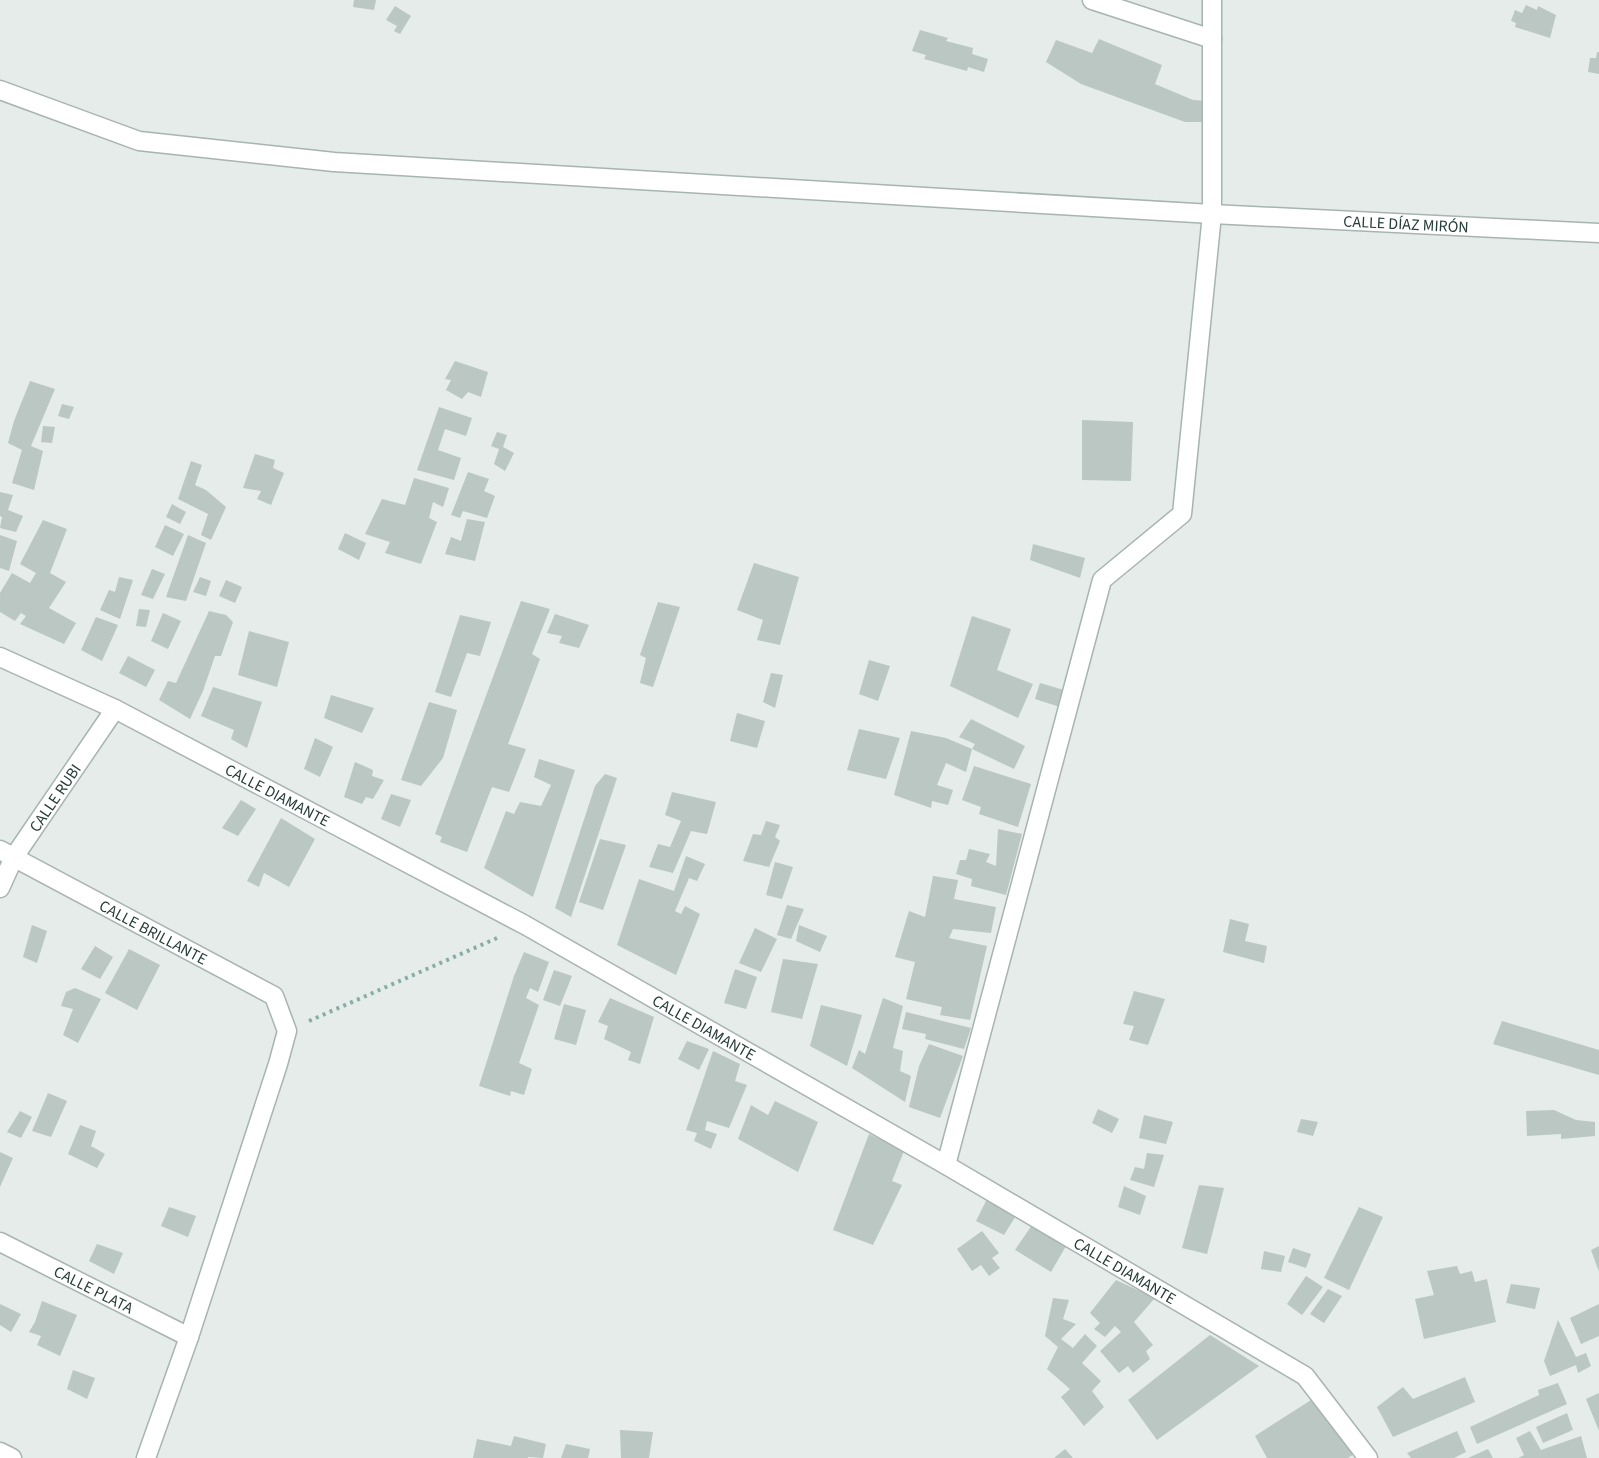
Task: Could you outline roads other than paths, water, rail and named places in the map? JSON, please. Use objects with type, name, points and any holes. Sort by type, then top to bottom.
[{"type":"street","points":[[1092,0],[1212,39]]},
{"type":"street","points":[[946,1165],[1102,580],[1182,514],[1212,213],[1212,0]]},
{"type":"street","name":"CALLE DÍAZ MIRÓN","points":[[0,90],[139,141],[334,162],[1599,234]]},
{"type":"street","name":"CALLE DIAMANTE","points":[[0,657],[116,709],[525,925],[946,1165],[1305,1376],[1368,1458]]},
{"type":"street","name":"CALLE RUBI","points":[[0,888],[7,854],[116,709]]},
{"type":"street","name":"CALLE BRILLANTE","points":[[7,854],[274,996],[287,1032],[279,1064],[189,1337]]},
{"type":"street","name":"CALLE PLATA","points":[[0,1242],[189,1337]]},
{"type":"street","points":[[146,1458],[189,1337]]},
{"type":"street","points":[[0,1452],[12,1458]]}]
